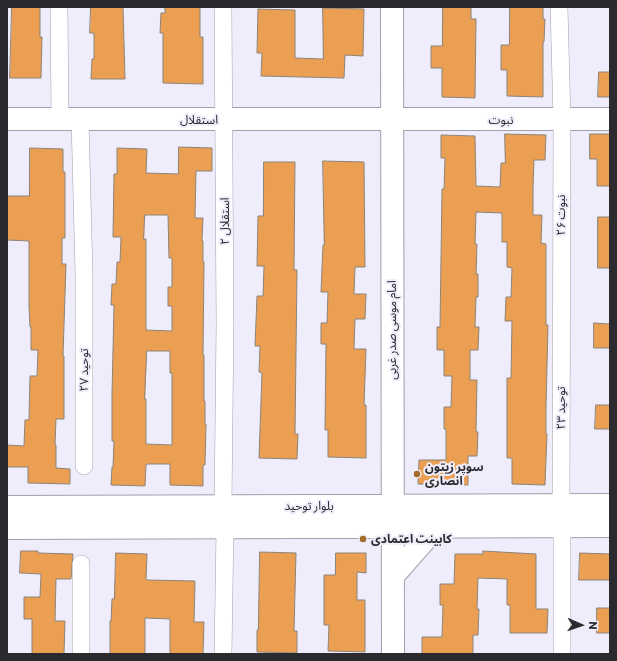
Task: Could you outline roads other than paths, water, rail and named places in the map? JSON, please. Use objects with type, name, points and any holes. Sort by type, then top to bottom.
[{"type":"street","name":"توحید ۲۷","points":[[59,7],[84,274],[84,466]]},
{"type":"street","name":"استقلال ۲","points":[[223,7],[225,323],[223,506]]},
{"type":"street","name":"امام موسی صدر غربی","points":[[392,7],[393,654]]},
{"type":"street","name":"نبوت ۲۶","points":[[560,7],[562,119],[561,310]]},
{"type":"street","name":"استقلال","points":[[7,119],[392,120]]},
{"type":"street","name":"نبوت","points":[[392,120],[610,119]]},
{"type":"street","name":"توحید ۲۳","points":[[561,310],[561,505]]},
{"type":"street","name":"بلوار توحید","points":[[7,528],[225,528],[561,505],[610,505]]},
{"type":"street","name":"بلوار توحید","points":[[7,507],[223,506],[393,516],[436,527],[610,526]]},
{"type":"street","points":[[562,526],[562,654]]},
{"type":"street","points":[[393,576],[436,527]]},
{"type":"street","points":[[223,654],[225,528]]},
{"type":"street","points":[[81,564],[81,654]]},
{"type":"place","name":"سوپر زیتون انصاری","points":[[417,474]]},
{"type":"place","name":"کابینت اعتمادی","points":[[363,539]]}]
